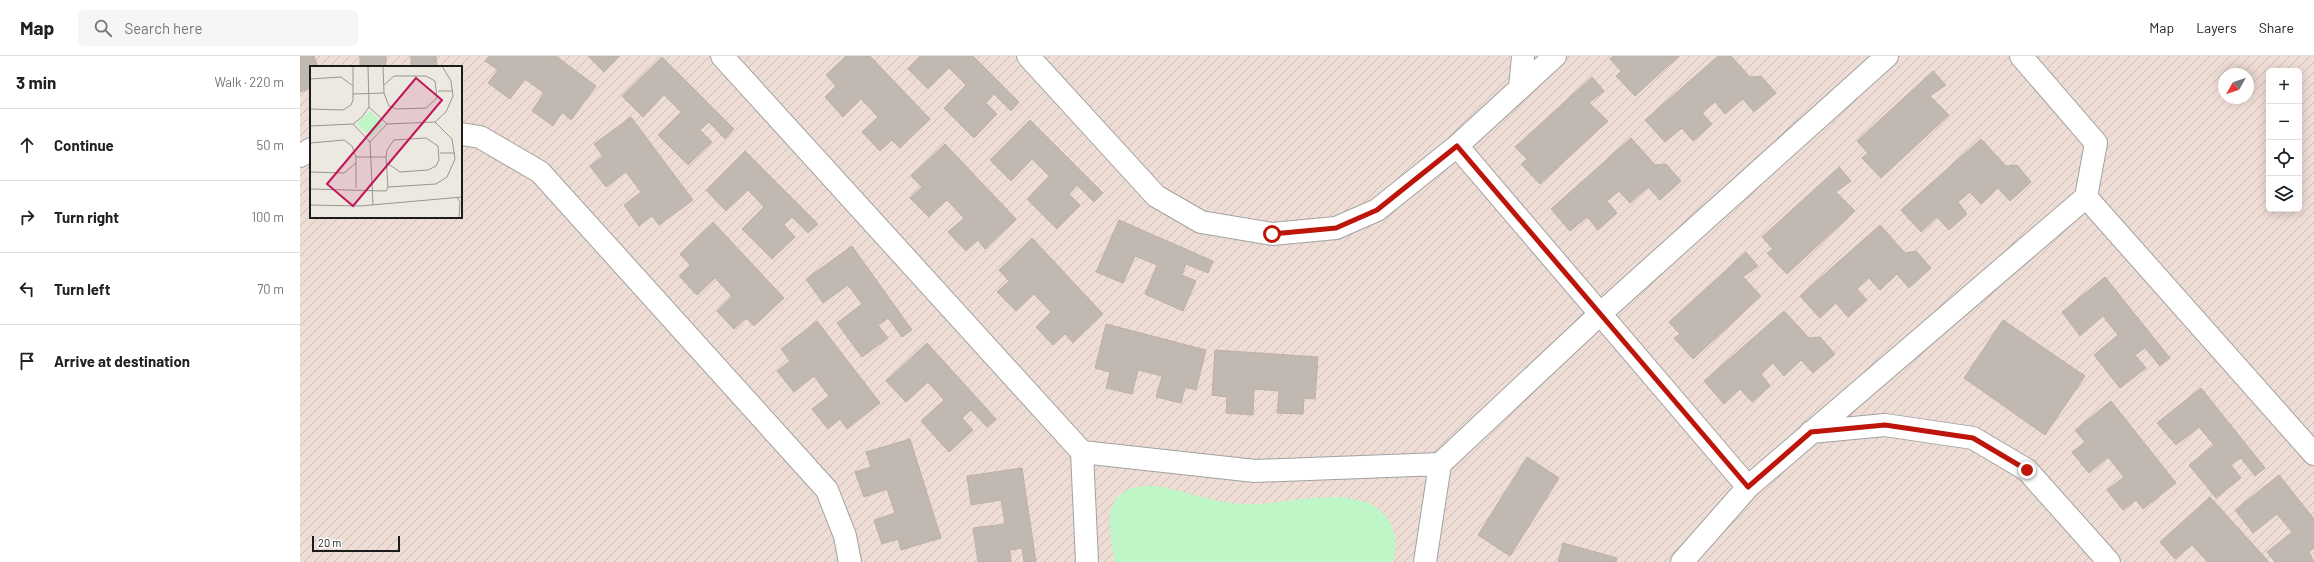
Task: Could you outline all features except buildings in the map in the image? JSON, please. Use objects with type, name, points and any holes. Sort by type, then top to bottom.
[{"type":"street","points":[[722,56],[1082,452],[1087,562]]},
{"type":"street","points":[[1028,56],[1156,196],[1201,222],[1272,234],[1336,228],[1377,210],[1457,146],[1555,56]]},
{"type":"street","points":[[1520,88],[1523,56]]},
{"type":"street","points":[[1425,562],[1440,464],[1600,314],[1887,56]]},
{"type":"street","points":[[1682,562],[1748,487],[2086,197],[2096,143],[2021,56]]},
{"type":"street","points":[[462,134],[480,137],[540,172],[827,490],[845,536],[850,562]]},
{"type":"street","points":[[1457,146],[1748,487]]},
{"type":"street","points":[[300,156],[310,150]]},
{"type":"street","points":[[2086,197],[2314,454]]},
{"type":"street","points":[[1811,432],[1885,425],[1973,438],[2027,470],[2109,562]]},
{"type":"street","points":[[1082,452],[1255,471],[1440,464]]},
{"type":"shaded area","points":[[300,56],[2314,56],[2314,562],[300,562]]},
{"type":"green space","points":[[1141,486],[1157,486],[1211,499],[1244,504],[1263,504],[1331,497],[1353,499],[1372,505],[1387,518],[1395,538],[1396,547],[1393,562],[1115,562],[1111,541],[1110,519],[1115,500],[1122,493],[1132,488]]},
{"type":"route","points":[[1272,234],[1336,228],[1377,210],[1457,146],[1748,487],[1811,432],[1885,425],[1973,438],[2027,470]]}]
